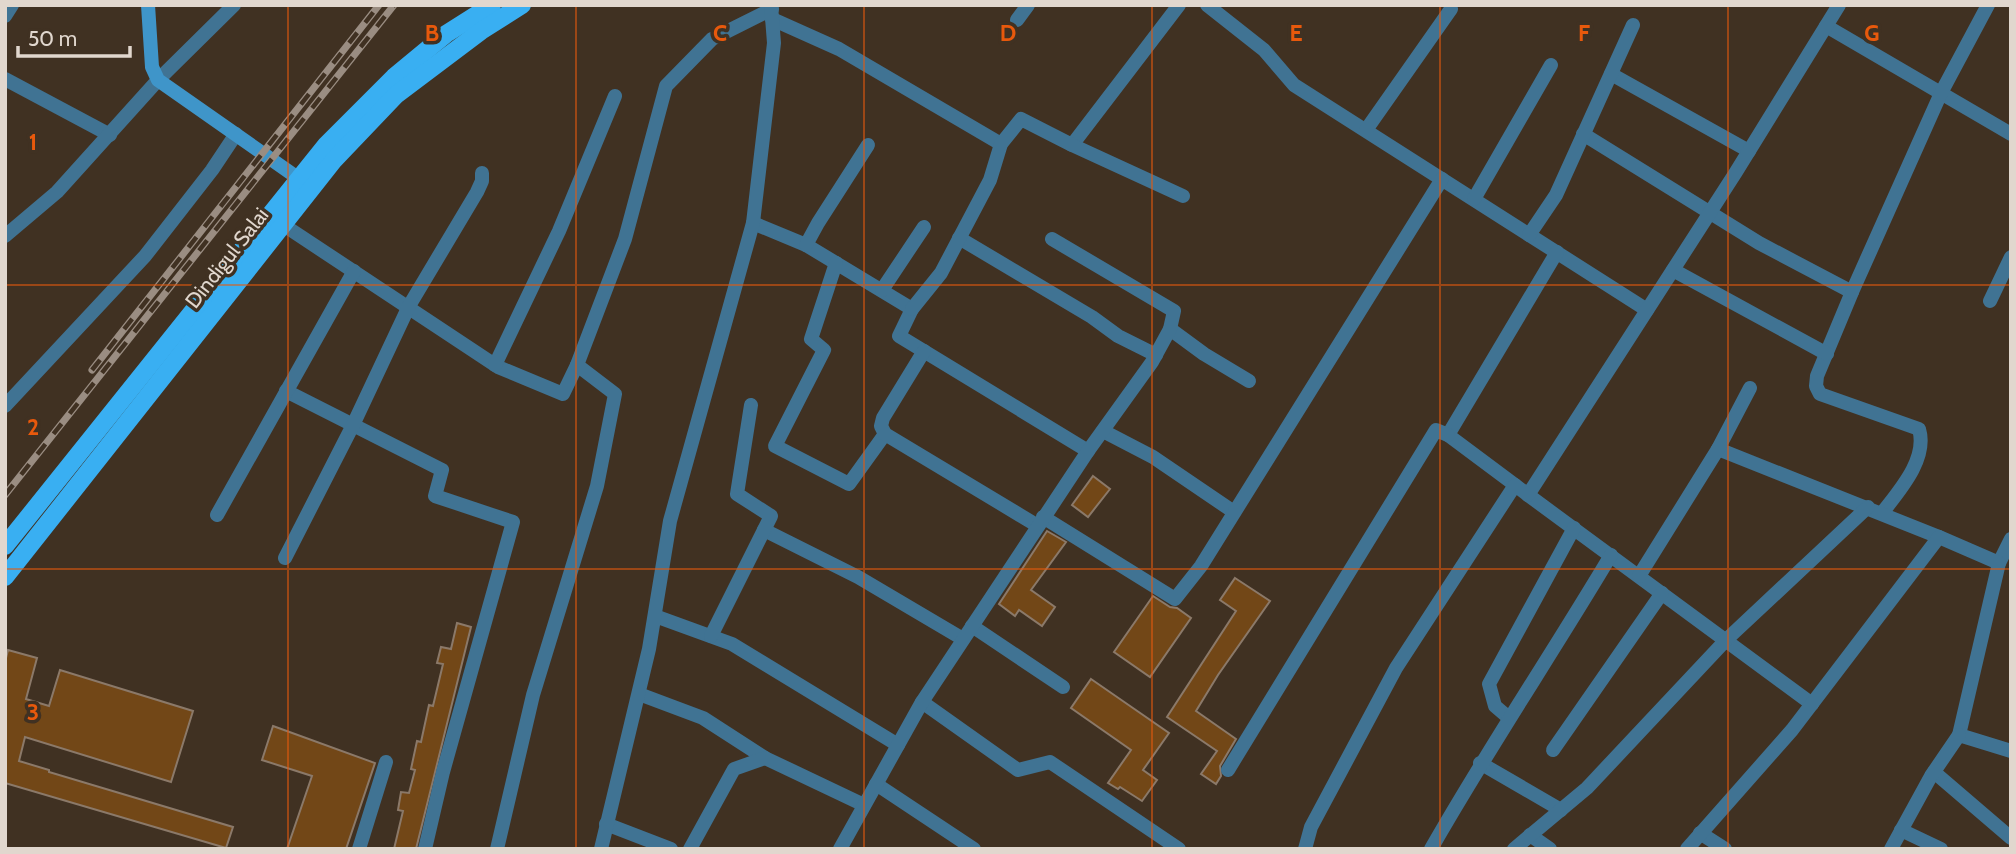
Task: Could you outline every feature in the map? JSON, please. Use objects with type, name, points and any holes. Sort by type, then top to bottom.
[{"type":"main road","points":[[148,5],[152,67],[158,80],[306,183]]},
{"type":"main road","name":"Dindigul Salai","points":[[5,577],[282,224],[326,145],[394,77],[446,34],[492,5]]},
{"type":"main road","name":"Dindigul Salai","points":[[5,546],[306,183],[334,160],[396,95],[481,31],[522,5]]},
{"type":"street","points":[[5,16],[12,5]]},
{"type":"street","points":[[5,236],[57,192],[158,80],[234,5]]},
{"type":"street","points":[[1017,20],[1028,5]]},
{"type":"street","points":[[1072,145],[1179,5]]},
{"type":"street","points":[[1208,5],[1264,50],[1294,85],[1647,310]]},
{"type":"street","points":[[1528,495],[1749,151],[1839,5]]},
{"type":"street","points":[[1514,849],[1587,788],[1726,640],[1902,486],[1917,459],[1922,440],[1919,429],[1820,394],[1816,386],[1817,376],[1941,93],[1988,5]]},
{"type":"street","points":[[1366,130],[1451,9]]},
{"type":"street","points":[[772,11],[1001,144]]},
{"type":"street","points":[[601,849],[639,694],[670,521],[753,223],[774,43],[772,11]]},
{"type":"street","points":[[282,224],[495,365],[563,394],[577,365],[625,239],[666,86],[712,39],[772,11]]},
{"type":"street","points":[[1530,235],[1556,195],[1633,25]]},
{"type":"street","points":[[1826,26],[2011,134]]},
{"type":"street","points":[[1474,200],[1551,65]]},
{"type":"street","points":[[1611,74],[1749,151]]},
{"type":"street","points":[[5,79],[110,135]]},
{"type":"street","points":[[495,365],[559,231],[615,96]]},
{"type":"street","points":[[1088,451],[899,336],[912,309],[941,272],[990,180],[1001,144],[1021,119],[1183,196]]},
{"type":"street","points":[[5,407],[145,256],[212,170],[236,134]]},
{"type":"street","points":[[1583,134],[1759,243],[1852,292]]},
{"type":"street","points":[[806,245],[868,145]]},
{"type":"street","points":[[285,558],[353,425],[409,306],[478,191],[482,173]]},
{"type":"street","points":[[924,351],[883,418],[881,426],[885,434],[1175,599],[1201,566],[1442,179]]},
{"type":"street","points":[[753,223],[806,245],[912,309]]},
{"type":"street","points":[[882,290],[924,227]]},
{"type":"street","points":[[958,238],[1092,317],[1118,336],[1156,355]]},
{"type":"street","points":[[839,849],[922,702],[1088,451],[1156,355],[1170,328],[1174,311],[1052,239]]},
{"type":"street","points":[[1448,435],[1557,252]]},
{"type":"street","points":[[1990,301],[2011,257]]},
{"type":"street","points":[[836,263],[811,339],[824,350],[775,446],[849,484],[885,434]]},
{"type":"street","points":[[1673,270],[1827,354]]},
{"type":"street","points":[[217,515],[354,271]]},
{"type":"street","points":[[1170,328],[1204,354],[1249,381]]},
{"type":"street","points":[[497,849],[533,695],[597,486],[615,394],[577,365]]},
{"type":"street","points":[[1639,576],[1718,449],[1751,388]]},
{"type":"street","points":[[286,391],[442,470],[435,496],[513,522],[458,718],[425,849]]},
{"type":"street","points":[[711,636],[771,516],[737,494],[751,405]]},
{"type":"street","points":[[1228,770],[1436,430],[1448,435],[1812,704]]},
{"type":"street","points":[[1103,431],[1153,457],[1234,512]]},
{"type":"street","points":[[1718,449],[1875,510],[1999,563]]},
{"type":"street","points":[[1305,849],[1311,827],[1396,668],[1515,485]]},
{"type":"street","points":[[1509,718],[1495,706],[1489,684],[1574,528]]},
{"type":"street","points":[[764,530],[858,577],[963,639]]},
{"type":"street","points":[[1687,849],[1792,730],[1939,537]]},
{"type":"street","points":[[1891,849],[1934,772],[1959,735],[1999,563],[2011,539]]},
{"type":"street","points":[[1431,849],[1480,763],[1611,555]]},
{"type":"street","points":[[1553,750],[1662,593]]},
{"type":"street","points":[[654,616],[732,643],[898,745]]},
{"type":"street","points":[[972,626],[1063,687]]},
{"type":"street","points":[[639,694],[703,718],[765,758],[864,805]]},
{"type":"street","points":[[922,702],[1018,770],[1051,762],[1173,847]]},
{"type":"street","points":[[1959,735],[2011,751]]},
{"type":"street","points":[[690,849],[734,769],[765,758]]},
{"type":"street","points":[[359,849],[386,762]]},
{"type":"street","points":[[1480,763],[1561,810]]},
{"type":"street","points":[[1934,772],[2011,838]]},
{"type":"street","points":[[876,784],[974,849]]},
{"type":"street","points":[[606,824],[671,849]]},
{"type":"street","points":[[1901,830],[1941,849]]},
{"type":"street","points":[[1700,833],[1725,849]]},
{"type":"street","points":[[1530,835],[1550,849]]},
{"type":"building","points":[[1093,476],[1110,489],[1088,517],[1072,505]]},
{"type":"building","points":[[1047,531],[1066,542],[1031,590],[1055,607],[1042,626],[1019,610],[1015,616],[999,604]]},
{"type":"building","points":[[1235,578],[1270,601],[1196,711],[1236,739],[1220,766],[1221,776],[1216,784],[1201,774],[1217,751],[1167,717],[1236,611],[1220,600]]},
{"type":"building","points":[[1153,596],[1191,618],[1150,677],[1114,652]]},
{"type":"building","points":[[457,623],[471,627],[416,849],[394,849],[403,811],[398,810],[401,792],[409,793],[415,770],[411,769],[417,741],[421,742],[429,705],[433,706],[443,664],[437,663],[441,647],[451,649]]},
{"type":"building","points":[[8,650],[37,658],[26,699],[49,706],[60,670],[193,711],[171,782],[25,737],[19,761],[233,827],[226,848],[5,783],[5,662]]},
{"type":"building","points":[[1091,679],[1169,733],[1143,770],[1157,780],[1142,801],[1108,783],[1131,750],[1071,708]]},
{"type":"building","points":[[273,726],[375,763],[346,849],[287,849],[312,776],[262,760]]},
{"type":"railway","points":[[92,370],[379,5]]},
{"type":"railway","points":[[5,495],[394,5]]}]
